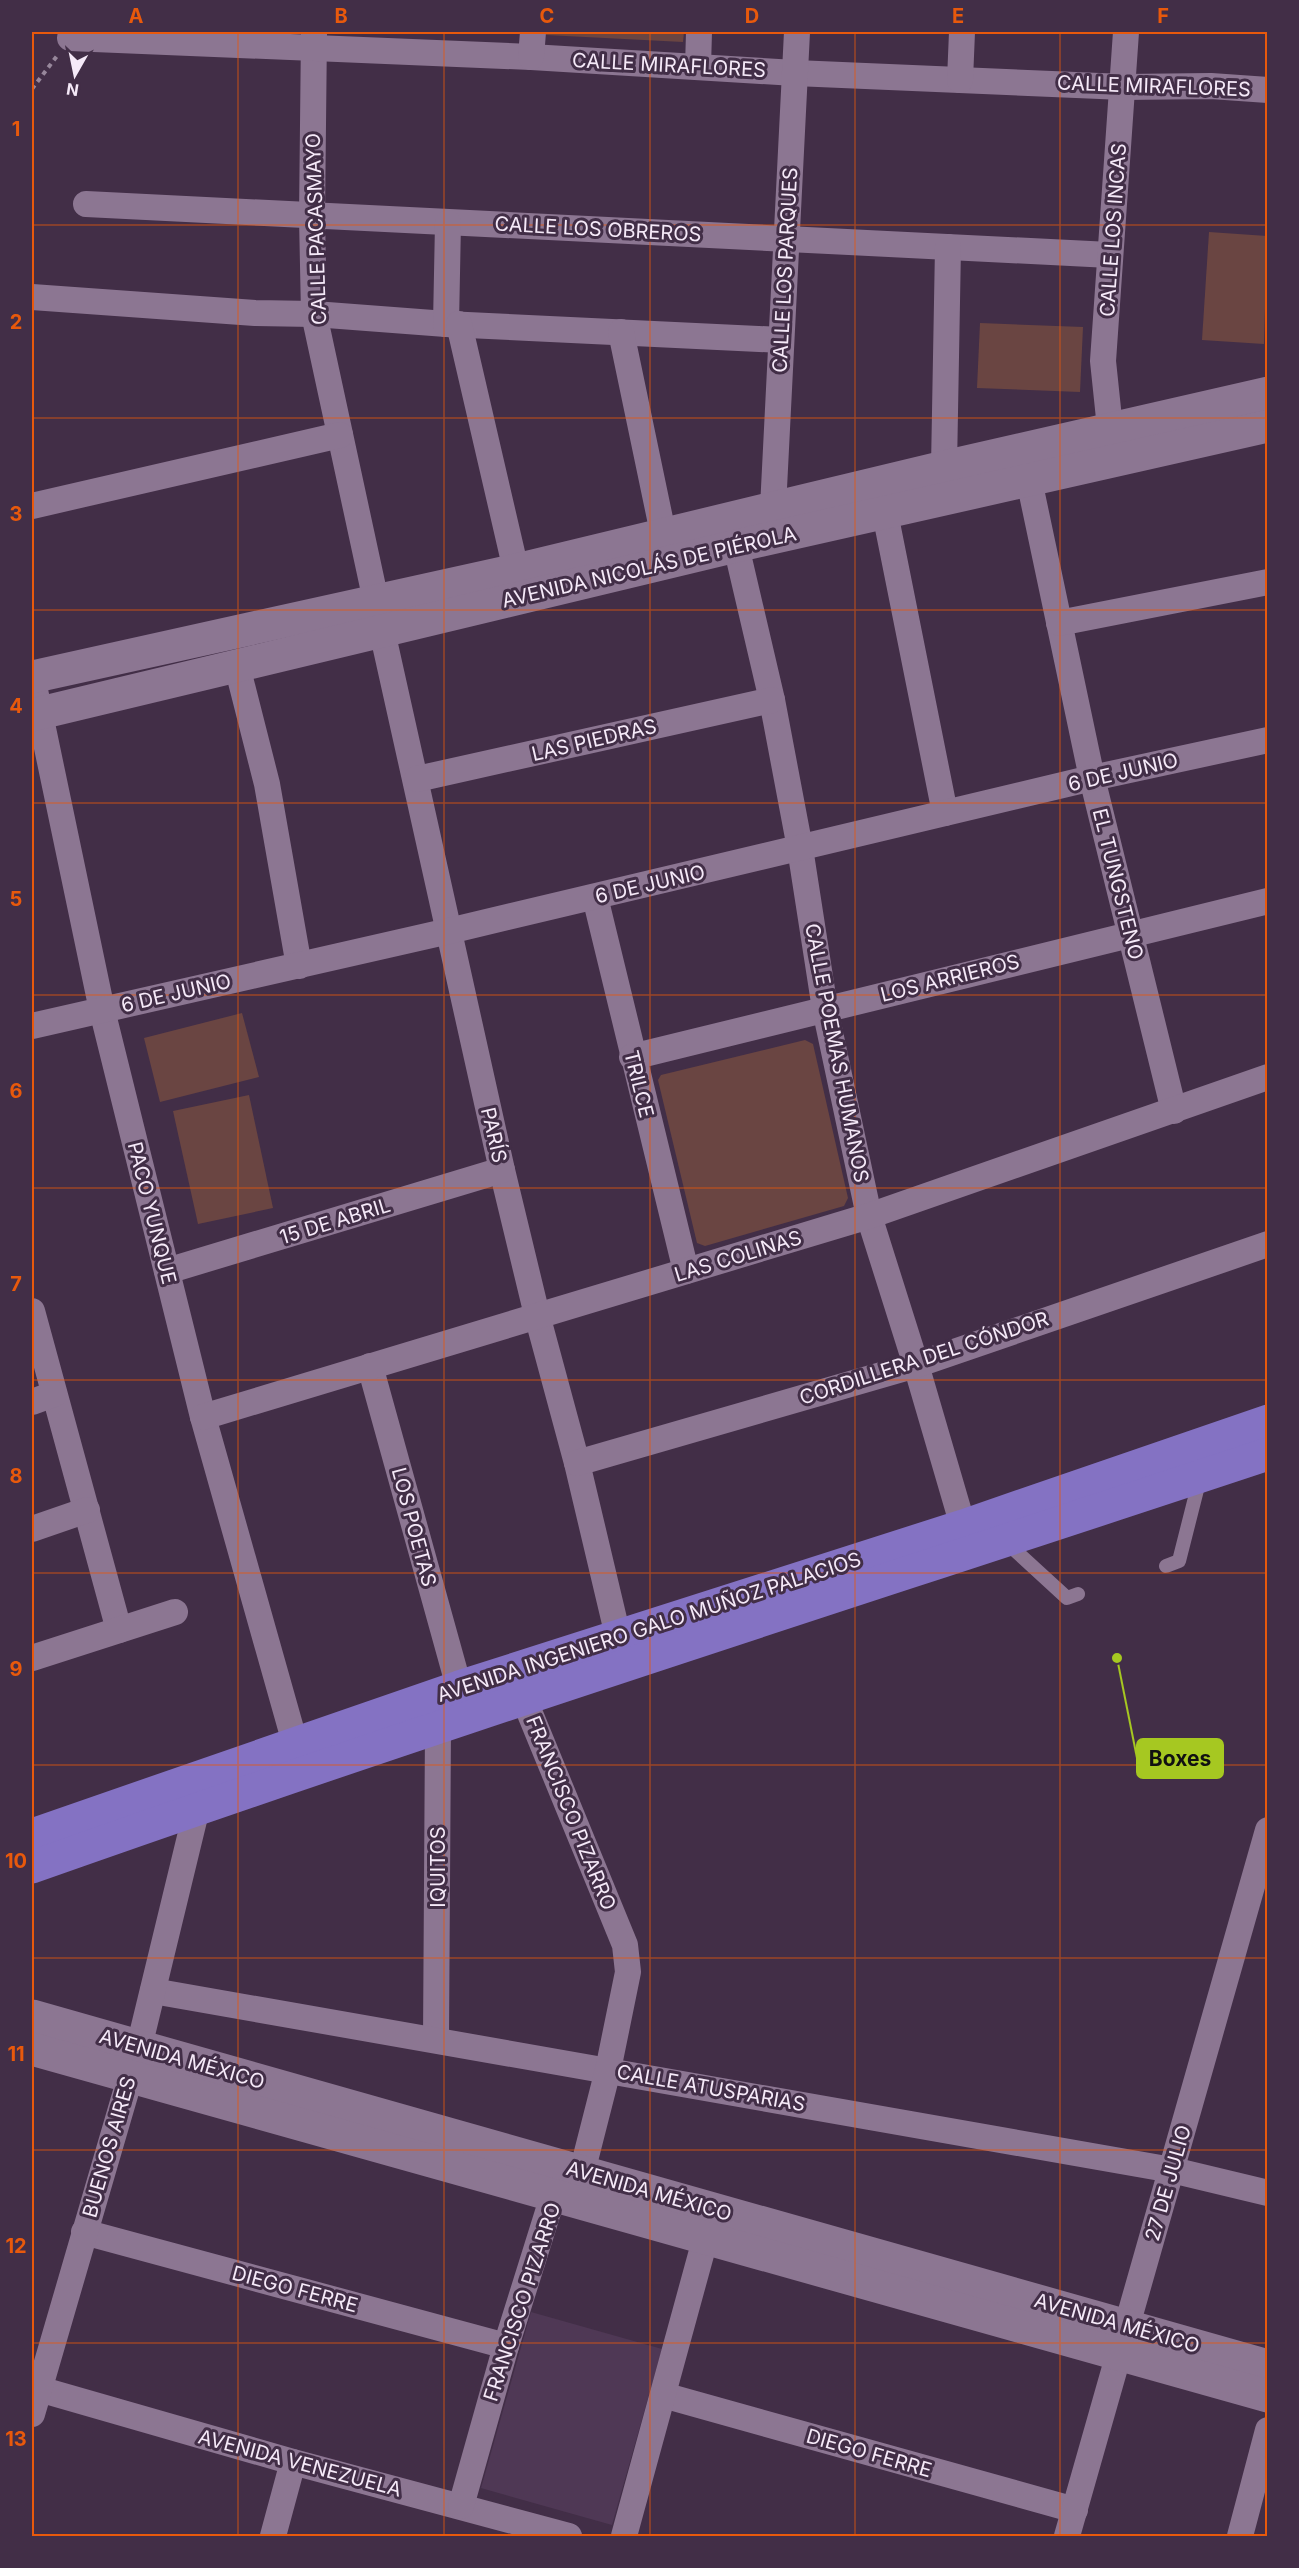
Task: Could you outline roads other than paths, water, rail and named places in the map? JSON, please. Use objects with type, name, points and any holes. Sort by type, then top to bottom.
[{"type":"main road","name":"AVENIDA INGENIERO GALO MUÑOZ PALACIOS","points":[[32,1835],[295,1743],[443,1704],[524,1699],[967,1539],[1268,1422]]},
{"type":"main road","name":"AVENIDA INGENIERO GALO MUÑOZ PALACIOS","points":[[32,1867],[197,1808],[443,1704],[618,1636],[967,1539],[1005,1541],[1268,1454]]},
{"type":"street","points":[[531,57],[533,32]]},
{"type":"street","points":[[698,67],[699,32]]},
{"type":"street","name":"CALLE LOS PARQUES","points":[[773,508],[797,32]]},
{"type":"street","points":[[960,80],[962,32]]},
{"type":"street","name":"CALLE LOS INCAS","points":[[1110,428],[1102,361],[1124,87],[1126,32]]},
{"type":"street","name":"CALLE MIRAFLORES","points":[[70,38],[414,42],[531,57],[795,73],[1124,87],[1210,86],[1268,90]]},
{"type":"street","name":"CALLE PACASMAYO","points":[[314,40],[312,217],[314,314],[379,616]]},
{"type":"street","name":"CALLE LOS OBREROS","points":[[86,204],[1110,255]]},
{"type":"street","points":[[448,223],[453,324],[516,570]]},
{"type":"street","points":[[944,467],[948,246]]},
{"type":"street","points":[[32,297],[255,313],[314,314],[453,324],[781,340]]},
{"type":"street","points":[[621,332],[663,533]]},
{"type":"street","name":"AVENIDA NICOLÁS DE PIÉROLA","points":[[34,692],[237,666],[516,570],[663,533],[1268,393]]},
{"type":"street","name":"AVENIDA NICOLÁS DE PIÉROLA","points":[[34,692],[379,616],[736,546],[1268,426]]},
{"type":"street","points":[[32,506],[340,435]]},
{"type":"street","name":"EL TUNGSTENO","points":[[1029,480],[1092,778],[1174,1112]]},
{"type":"street","points":[[885,513],[945,813]]},
{"type":"street","name":"CALLE POEMAS HUMANOS","points":[[736,546],[772,700],[800,848],[825,1009],[869,1216],[967,1539]]},
{"type":"street","points":[[1059,623],[1268,582]]},
{"type":"street","name":"PARÍS","points":[[379,616],[502,1170],[537,1315],[577,1462],[618,1636]]},
{"type":"street","points":[[237,666],[267,784],[298,966]]},
{"type":"street","name":"PACO YUNQUE","points":[[34,692],[102,1010],[203,1417],[295,1743]]},
{"type":"street","name":"LAS PIEDRAS","points":[[417,779],[772,700]]},
{"type":"street","name":"6 DE JUNIO","points":[[32,1026],[595,897],[1092,778],[1268,740]]},
{"type":"street","name":"TRILCE","points":[[595,897],[632,1057],[686,1271]]},
{"type":"street","name":"LOS ARRIEROS","points":[[632,1057],[1268,901]]},
{"type":"street","name":"LAS COLINAS","points":[[203,1417],[869,1216],[1174,1112],[1268,1077]]},
{"type":"street","name":"15 DE ABRIL","points":[[167,1271],[502,1170]]},
{"type":"street","name":"CORDILLERA DEL CÓNDOR","points":[[577,1462],[916,1365],[1268,1244]]},
{"type":"street","points":[[32,1311],[43,1398],[87,1510],[119,1630]]},
{"type":"street","name":"LOS POETAS","points":[[370,1366],[443,1704]]},
{"type":"street","points":[[32,1529],[87,1510]]},
{"type":"street","points":[[32,1658],[175,1612]]},
{"type":"street","name":"FRANCISCO PIZARRO","points":[[461,2506],[506,2346],[553,2196],[582,2172],[608,2070],[628,1972],[625,1945],[524,1699]]},
{"type":"street","name":"IQUITOS","points":[[436,2039],[443,1704]]},
{"type":"street","name":"BUENOS AIRES","points":[[32,2414],[35,2388],[134,2062],[197,1808]]},
{"type":"street","name":"27 DE JULIO","points":[[1067,2536],[1268,1830]]},
{"type":"street","name":"CALLE ATUSPARIAS","points":[[153,1991],[1172,2170],[1268,2193]]},
{"type":"street","name":"AVENIDA MÉXICO","points":[[32,2016],[134,2062],[553,2196],[705,2240],[1124,2341],[1268,2366]]},
{"type":"street","name":"AVENIDA MÉXICO","points":[[32,2049],[134,2062],[582,2172],[1124,2341],[1268,2396]]},
{"type":"street","name":"DIEGO FERRE","points":[[84,2232],[506,2346]]},
{"type":"street","points":[[624,2536],[705,2240]]},
{"type":"street","name":"AVENIDA VENEZUELA","points":[[35,2388],[293,2462],[569,2536]]},
{"type":"street","name":"DIEGO FERRE","points":[[663,2396],[1075,2510]]},
{"type":"street","points":[[1240,2536],[1268,2430]]},
{"type":"street","points":[[273,2536],[293,2462]]},
{"type":"lane","points":[[1166,1566],[1179,1561],[1201,1476]]},
{"type":"lane","points":[[1005,1541],[1066,1598],[1078,1594]]},
{"type":"place","name":"Boxes","points":[[1117,1658]]}]
